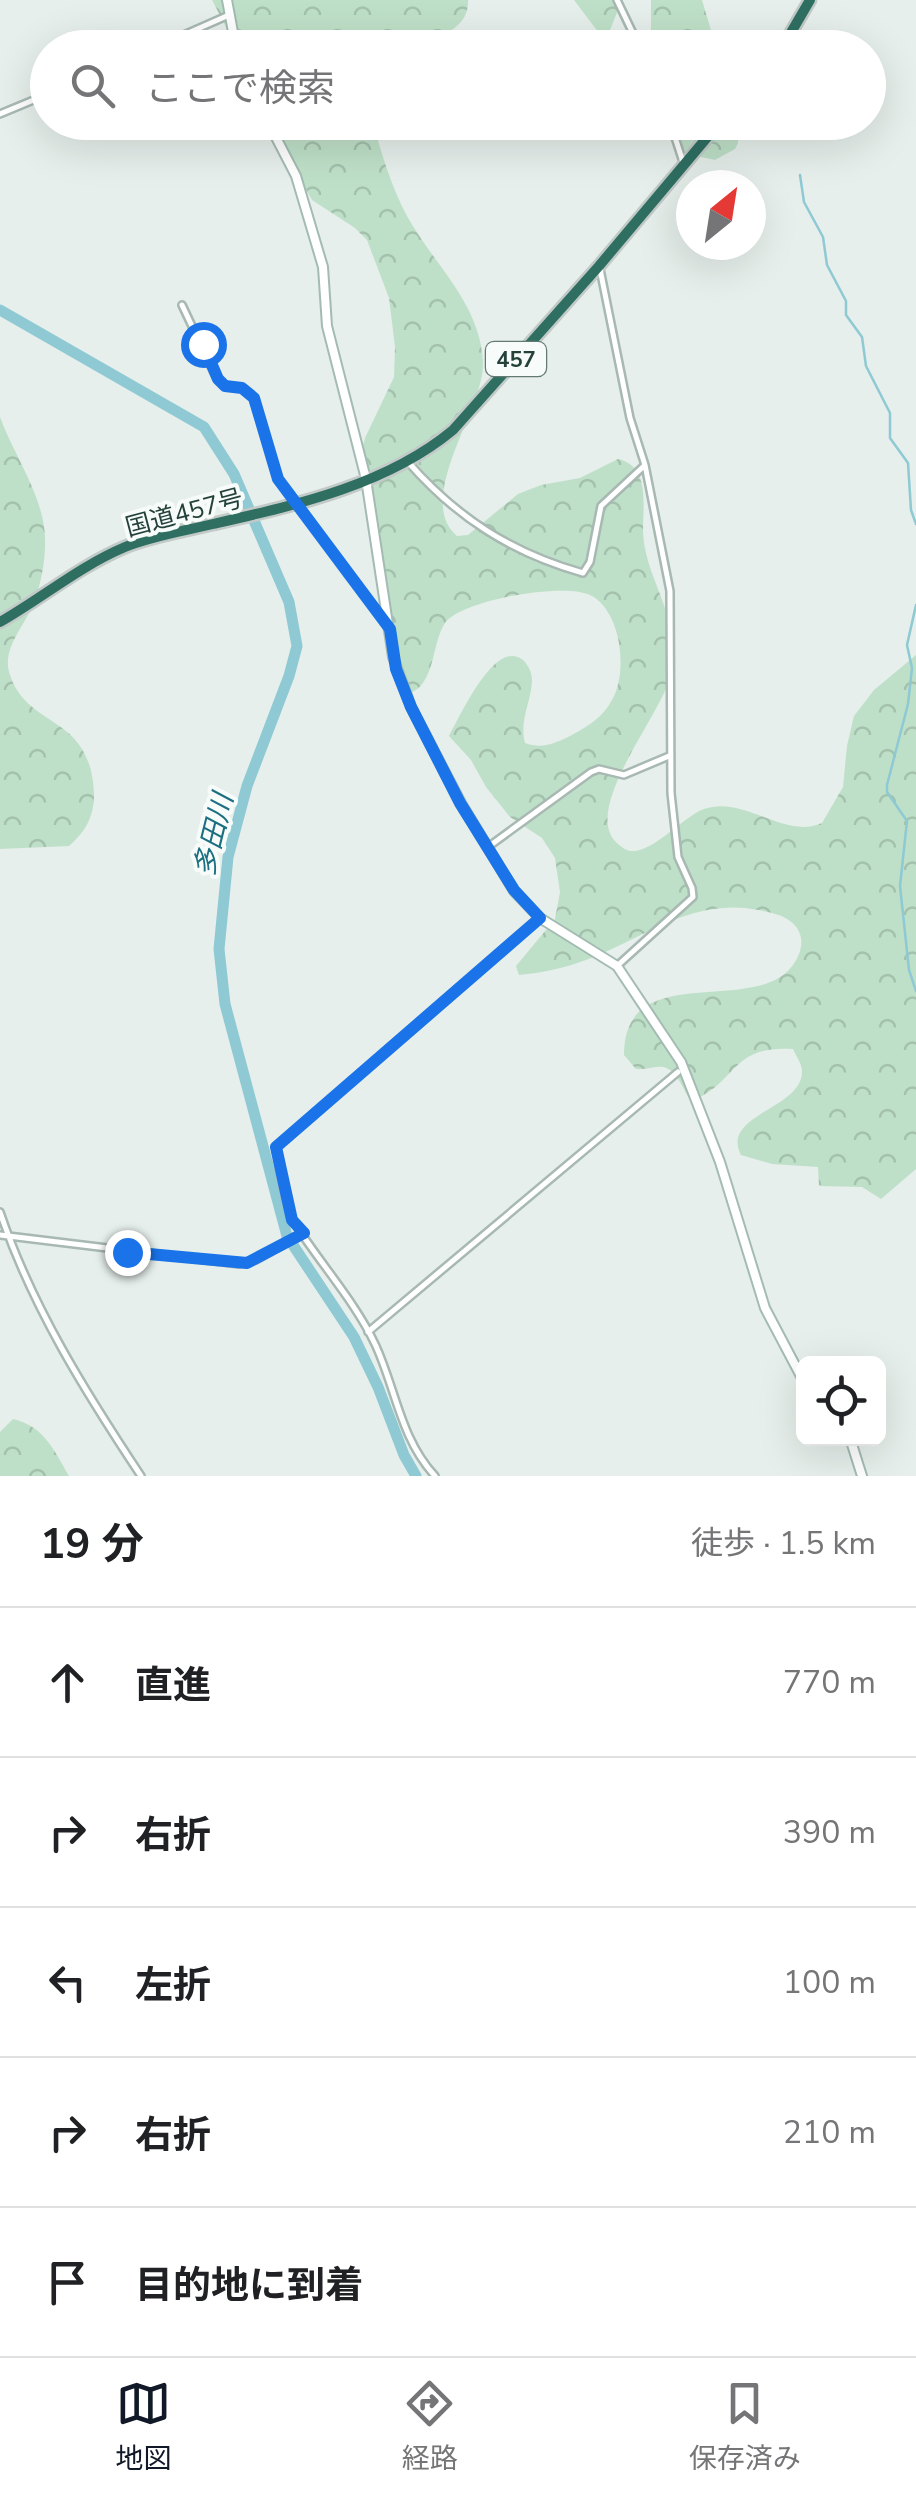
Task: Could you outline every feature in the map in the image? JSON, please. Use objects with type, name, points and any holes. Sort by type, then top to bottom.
[{"type":"highway","points":[[792,30],[810,0]]},
{"type":"highway","name":"国道457号","points":[[0,622],[125,547],[296,502],[408,462],[453,430],[705,140]]},
{"type":"street","points":[[227,0],[233,30]]},
{"type":"street","points":[[618,0],[632,30]]},
{"type":"street","points":[[194,30],[230,14]]},
{"type":"street","points":[[0,114],[30,102]]},
{"type":"street","points":[[279,140],[296,176],[324,266],[327,326],[366,480],[396,669],[411,707],[460,803],[514,890],[540,918],[617,966],[689,1076],[765,1308],[796,1367]]},
{"type":"street","points":[[676,140],[684,166]]},
{"type":"street","points":[[599,266],[630,418],[645,465],[672,605],[670,756],[678,856],[693,897],[617,966]]},
{"type":"street","points":[[182,305],[218,379],[225,386],[242,388],[254,398],[278,479],[390,629]]},
{"type":"street","points":[[408,462],[484,532],[525,554],[583,574],[590,562],[601,506],[645,465]]},
{"type":"street","points":[[488,847],[590,772],[600,769],[630,774],[670,756]]},
{"type":"street","points":[[435,1476],[406,1434],[368,1332],[292,1220],[276,1147],[540,918]]},
{"type":"street","points":[[368,1332],[678,1072]]},
{"type":"street","points":[[0,1212],[4,1236],[68,1359],[141,1476]]},
{"type":"street","points":[[4,1236],[239,1264],[256,1260],[304,1233]]},
{"type":"street","points":[[853,1446],[862,1476]]},
{"type":"green space","points":[[212,0],[468,0],[461,22],[452,30],[228,30]]},
{"type":"green space","points":[[574,0],[622,0],[610,30],[597,30]]},
{"type":"green space","points":[[651,0],[702,0],[711,30],[651,30]]},
{"type":"green space","points":[[278,140],[378,140],[407,216],[474,322],[483,363],[481,382],[454,452],[443,500],[446,520],[457,536],[468,535],[518,494],[580,478],[618,459],[635,469],[640,478],[645,548],[667,614],[673,651],[666,689],[627,760],[609,808],[609,828],[624,849],[649,846],[696,813],[719,806],[793,826],[822,823],[843,787],[854,716],[874,690],[916,655],[916,1169],[881,1199],[862,1187],[819,1186],[818,1167],[772,1164],[741,1155],[738,1141],[742,1130],[799,1084],[802,1068],[793,1049],[772,1049],[746,1058],[719,1084],[692,1101],[668,1069],[636,1069],[624,1055],[631,1024],[648,1005],[673,996],[762,985],[785,973],[800,951],[801,941],[797,929],[787,919],[758,910],[712,909],[669,922],[578,963],[519,975],[516,966],[555,919],[560,892],[555,858],[542,838],[510,817],[471,760],[449,736],[490,669],[512,656],[525,662],[532,678],[523,727],[525,743],[552,744],[588,726],[604,711],[618,686],[620,657],[615,627],[601,603],[577,592],[537,592],[471,607],[445,623],[424,682],[408,694],[395,671],[379,606],[378,558],[358,465],[365,438],[394,377],[389,298],[367,240],[312,200]]},
{"type":"green space","points":[[675,140],[738,140],[735,149],[715,160],[687,154]]},
{"type":"green space","points":[[0,417],[40,507],[45,538],[41,581],[8,657],[10,675],[30,705],[71,735],[90,768],[94,794],[91,817],[69,846],[0,849]]},
{"type":"green space","points":[[13,1419],[40,1433],[69,1476],[0,1476],[0,1432]]},
{"type":"waterway","points":[[800,175],[804,202],[823,237],[827,265],[846,301],[846,315],[862,337],[866,366],[890,413],[890,438],[908,463],[911,510],[916,524]]},
{"type":"waterway","name":"多田川","points":[[0,310],[204,427],[234,474],[289,602],[297,646],[247,786],[228,857],[219,949],[225,1004],[287,1236],[354,1337],[416,1476]]},
{"type":"waterway","points":[[916,605],[907,645],[912,668],[908,704],[887,785],[887,792],[907,821],[900,886],[909,970],[916,991]]},
{"type":"route","points":[[127,1252],[239,1264],[256,1260],[304,1233],[292,1220],[276,1147],[540,918],[514,890],[460,803],[411,707],[396,669],[390,629],[278,479],[254,398],[242,388],[225,386],[218,379],[203,344]]}]
